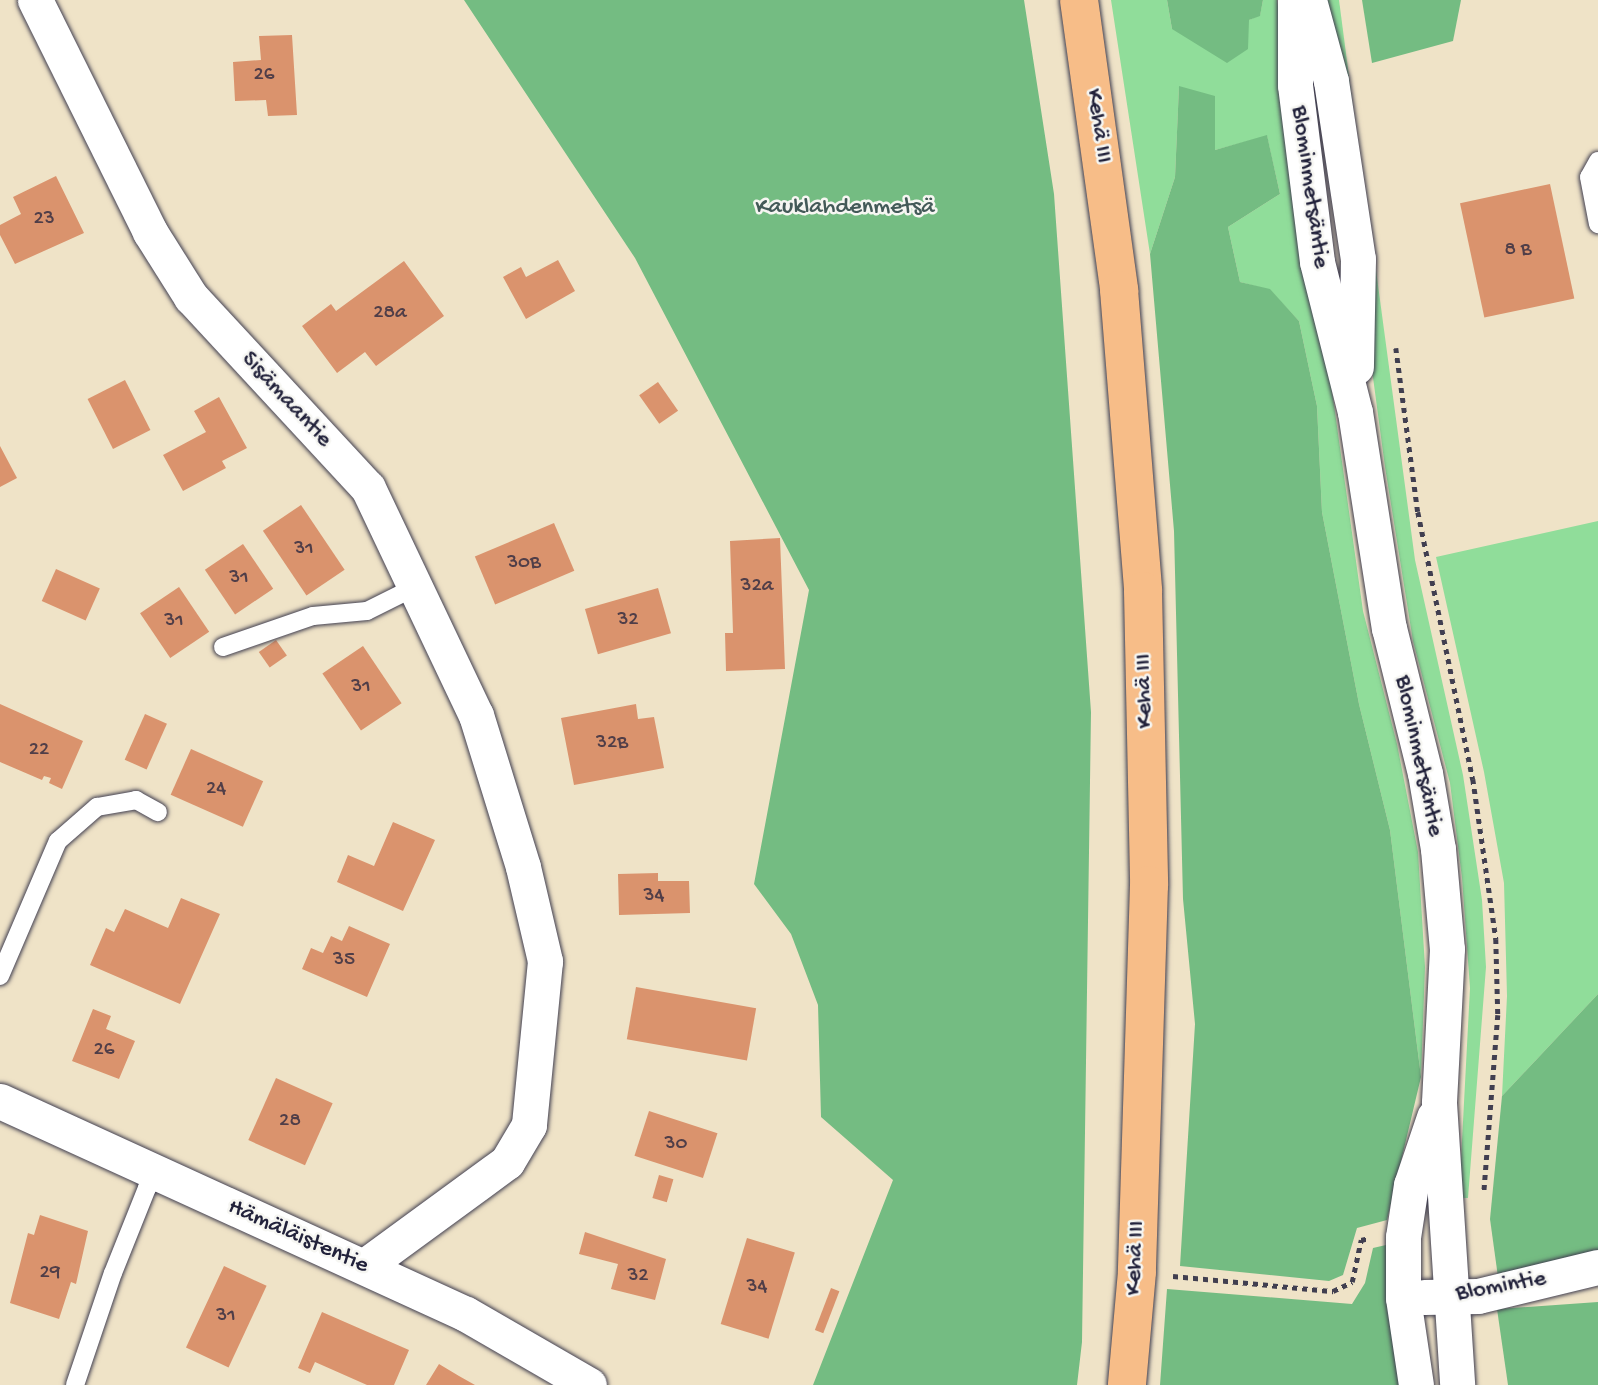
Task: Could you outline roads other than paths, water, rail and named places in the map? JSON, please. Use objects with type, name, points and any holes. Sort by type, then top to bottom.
[{"type":"highway","name":"Kehä III","points":[[1079,0],[1119,290],[1143,591],[1149,884],[1137,1272],[1127,1385]]},
{"type":"street","name":"Sisämaantie","points":[[35,0],[149,232],[191,297],[368,488],[417,586],[476,715],[507,815],[545,961],[529,1125],[507,1162],[365,1266]]},
{"type":"street","name":"Blominmetsäntie","points":[[1295,0],[1294,85],[1317,262],[1355,412],[1389,628],[1426,773],[1438,849],[1447,949],[1439,1103],[1448,1296],[1457,1385]]},
{"type":"street","name":"Blominmetsäntie","points":[[1309,0],[1331,81],[1358,259],[1355,412]]},
{"type":"street","name":"Hämäläistentie","points":[[0,1101],[466,1314],[589,1385]]},
{"type":"street","name":"Blominmetsäntie","points":[[1416,1385],[1403,1298],[1403,1237],[1411,1185],[1439,1103]]},
{"type":"street","name":"Blomintie","points":[[1403,1298],[1478,1296],[1598,1267]]},
{"type":"lane","points":[[1598,161],[1589,177],[1598,224]]},
{"type":"lane","points":[[223,647],[313,616],[367,611],[417,586]]},
{"type":"lane","points":[[0,976],[58,841],[97,807],[136,800],[158,812]]},
{"type":"lane","points":[[75,1385],[113,1273],[147,1188],[158,1174]]},
{"type":"park label","name":"Kauklahdenmetsä","points":[[845,208]]}]
